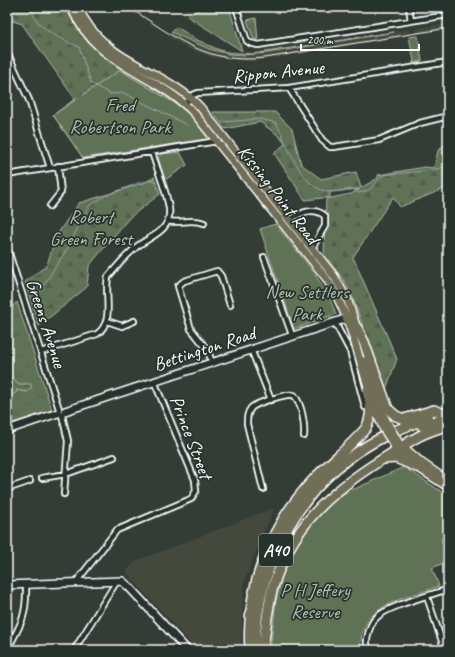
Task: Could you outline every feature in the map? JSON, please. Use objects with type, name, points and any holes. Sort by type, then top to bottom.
[{"type":"highway","points":[[357,328],[364,342],[385,402],[391,412],[404,419],[434,410],[446,413]]},
{"type":"highway","points":[[250,650],[251,609],[257,581],[266,554],[294,503],[314,480],[366,428],[370,420],[371,410],[368,389]]},
{"type":"highway","name":"A40","points":[[255,650],[258,614],[263,585],[272,558],[292,520],[309,497],[328,476],[349,458],[446,413]]},
{"type":"highway","points":[[383,459],[394,438],[425,433],[448,425]]},
{"type":"highway","name":"A40","points":[[262,650],[263,613],[270,584],[278,560],[291,533],[306,509],[333,479],[354,462],[394,438]]},
{"type":"highway","points":[[262,650],[273,586],[283,562],[297,536],[320,506],[351,479],[383,459],[396,458],[417,467]]},
{"type":"main road","name":"Kissing Point Road","points":[[71,7],[84,31],[104,53],[185,104],[204,124],[326,278],[357,328],[379,407],[394,438]]},
{"type":"main road","name":"Kissing Point Road","points":[[78,7],[94,33],[108,48],[190,98],[213,123],[312,248],[343,290],[368,389],[394,438]]},
{"type":"main road","name":"Bettington Road","points":[[7,430],[350,317]]},
{"type":"main road","points":[[394,438],[417,467],[448,487]]},
{"type":"main road","points":[[394,438],[422,463],[448,480]]},
{"type":"main road","points":[[7,585],[117,580],[126,583],[187,650]]},
{"type":"street","points":[[236,7],[248,40],[254,45],[262,45],[448,15]]},
{"type":"street","points":[[409,7],[411,21]]},
{"type":"street","points":[[7,52],[29,100],[50,168]]},
{"type":"street","name":"Rippon Avenue","points":[[190,98],[195,94],[203,92],[289,88],[448,62]]},
{"type":"street","points":[[289,88],[322,140],[334,147],[379,140],[428,120],[448,116]]},
{"type":"street","points":[[185,104],[190,98]]},
{"type":"street","points":[[7,174],[217,141]]},
{"type":"street","points":[[41,352],[97,334],[103,329],[107,321],[108,277],[134,250],[161,232],[168,222],[168,206],[152,152]]},
{"type":"street","points":[[50,206],[61,192],[58,166]]},
{"type":"street","points":[[289,220],[311,210],[316,210],[325,216],[325,226],[312,248]]},
{"type":"street","points":[[168,222],[177,223],[191,220],[204,223]]},
{"type":"street","name":"Greens Avenue","points":[[7,247],[61,412],[68,441],[64,494]]},
{"type":"street","points":[[264,257],[292,335]]},
{"type":"street","points":[[212,362],[207,349],[192,332],[178,286],[184,281],[217,272],[221,276],[230,304]]},
{"type":"street","points":[[107,321],[122,326],[134,321]]},
{"type":"street","points":[[335,323],[350,351],[365,407]]},
{"type":"street","points":[[251,349],[271,400]]},
{"type":"street","name":"Prince Street","points":[[76,582],[113,534],[118,530],[191,499],[196,491],[195,480],[154,381]]},
{"type":"street","points":[[263,489],[247,417],[252,408],[290,394],[294,395],[297,399],[304,426],[304,436]]},
{"type":"street","points":[[42,478],[66,474],[114,457]]},
{"type":"street","points":[[7,489],[30,481]]},
{"type":"street","points":[[74,650],[117,580]]},
{"type":"street","points":[[7,650],[23,622],[25,612],[26,584]]},
{"type":"street","points":[[368,650],[369,631],[375,618],[384,612],[448,589]]},
{"type":"street","points":[[427,597],[445,650]]},
{"type":"shaded area","points":[[123,7],[136,7],[140,10],[136,15]]},
{"type":"shaded area","points":[[183,7],[195,7],[197,9],[189,15]]},
{"type":"shaded area","points":[[448,24],[448,30],[415,35],[416,28]]},
{"type":"shaded area","points":[[410,29],[411,35],[256,61],[212,57],[187,48],[168,37],[171,32],[209,49],[243,55],[268,53]]},
{"type":"shaded area","points":[[274,508],[244,582],[241,647],[235,650],[197,650],[126,572],[136,561]]},
{"type":"green space","name":"Fred Robertson Park","points":[[7,7],[66,7],[74,22],[92,47],[127,74],[185,109],[197,122],[207,137],[206,139],[83,158],[53,115],[75,99],[22,24],[7,19]]},
{"type":"green space","points":[[204,7],[229,7],[242,51],[187,16]]},
{"type":"green space","points":[[256,18],[258,40],[253,38],[247,20]]},
{"type":"green space","points":[[177,27],[195,39],[217,49],[227,52],[252,54],[394,32],[268,53],[243,55],[229,54],[209,49],[171,32]]},
{"type":"green space","points":[[418,36],[422,61],[412,63],[414,61],[409,37]]},
{"type":"green space","name":"Fred Robertson Park","points":[[120,70],[176,104],[193,117],[207,137],[206,139],[83,158],[53,115]]},
{"type":"green space","points":[[212,112],[275,112],[292,129],[301,164],[321,179],[356,172],[361,188],[378,178],[378,175],[425,167],[434,168],[438,151],[448,141],[448,187],[400,207],[393,197],[353,257],[397,359],[385,392],[353,298],[344,281],[324,254],[326,199],[351,194],[360,189],[330,192],[330,197],[305,200],[274,153],[285,144],[279,136],[260,122],[225,129]]},
{"type":"green space","points":[[180,152],[187,165],[165,180],[158,157],[162,154]]},
{"type":"green space","name":"Robert Green Forest","points":[[154,177],[160,194],[129,218],[89,266],[87,287],[39,326],[25,282],[47,265],[56,236],[79,203],[144,183]]},
{"type":"green space","name":"New Settlers Park","points":[[275,224],[317,278],[336,314],[294,329],[260,229]]},
{"type":"green space","points":[[17,302],[52,410],[7,425],[7,311]]},
{"type":"green space","points":[[7,377],[13,378],[19,384],[31,384],[31,389],[27,392],[16,390],[17,392],[7,398]]},
{"type":"green space","name":"P H Jeffery Reserve","points":[[404,467],[448,496],[448,537],[441,539],[448,561],[432,568],[439,586],[398,600],[375,613],[367,622],[362,635],[361,650],[270,650],[276,601],[282,575],[298,542],[316,514],[343,494]]},
{"type":"waterway","points":[[28,7],[42,26],[63,40],[79,47],[91,83],[110,94],[124,93],[187,125]]},
{"type":"waterway","points":[[222,122],[261,119],[276,123],[297,165],[311,184],[321,190],[331,192],[353,189],[359,193],[369,190],[383,175],[433,170],[441,168],[448,162]]},
{"type":"waterway","points":[[38,294],[67,249],[89,206],[105,196],[138,183],[154,180]]},
{"type":"tram line","points":[[128,7],[191,46],[207,53],[224,57],[244,59],[265,58],[448,28]]}]
